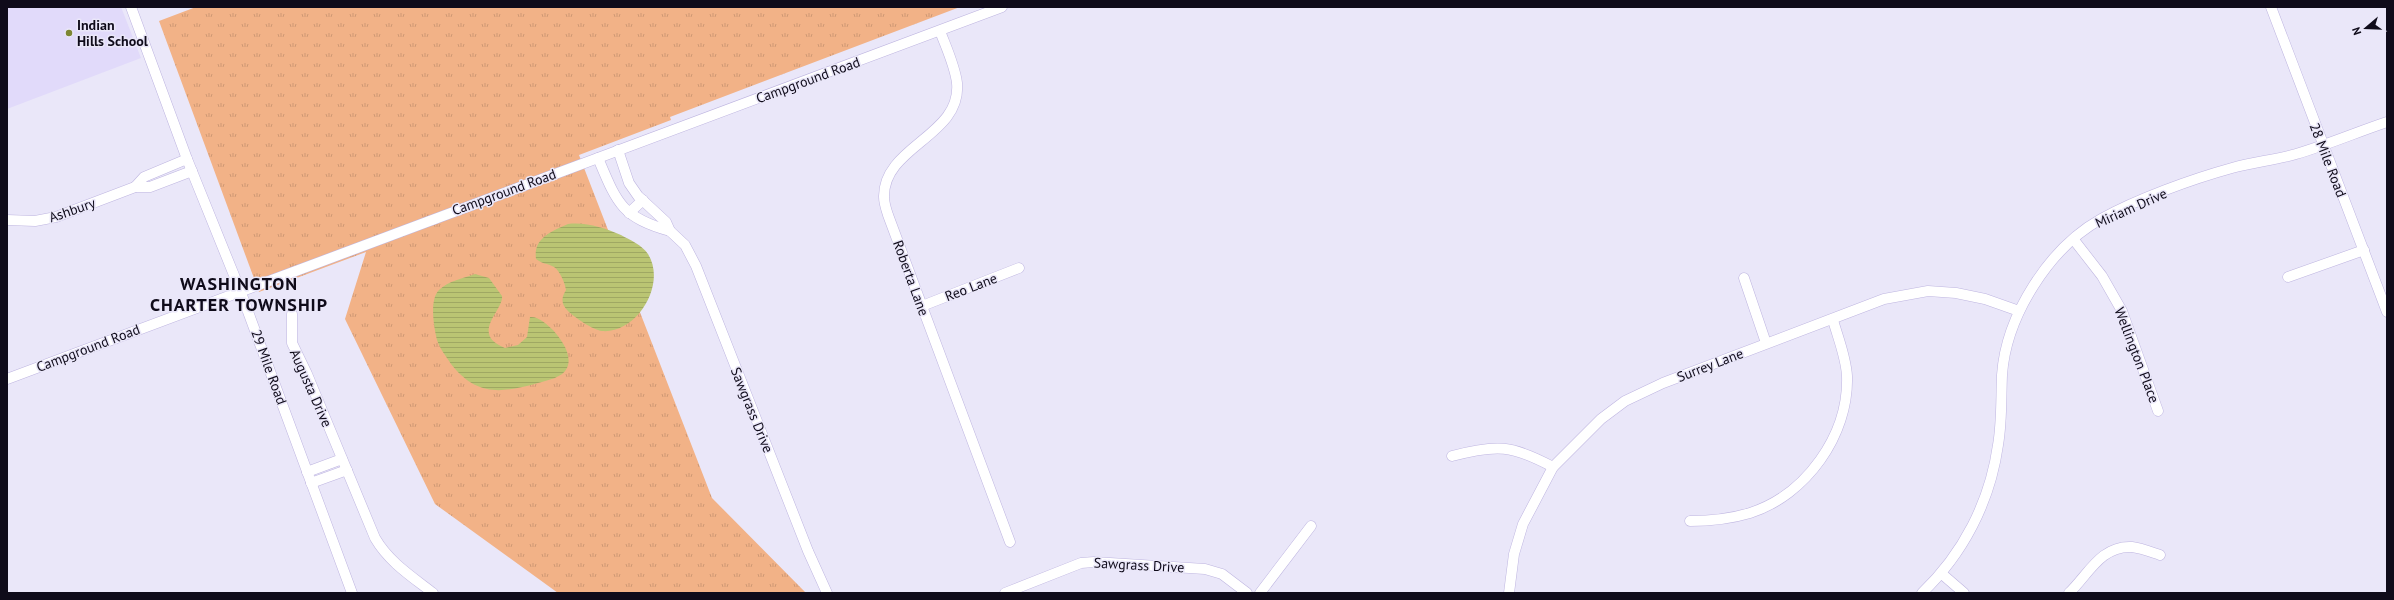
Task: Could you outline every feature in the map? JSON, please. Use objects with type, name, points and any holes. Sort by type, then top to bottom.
[{"type":"street","name":"29 Mile Road","points":[[131,7],[187,159],[240,290],[352,593]]},
{"type":"street","name":"Campground Road","points":[[7,379],[240,290],[1002,7]]},
{"type":"street","name":"28 Mile Road","points":[[2271,7],[2387,312]]},
{"type":"street","name":"Roberta Lane","points":[[940,31],[957,83],[954,104],[936,129],[902,157],[892,170],[885,183],[884,198],[922,306],[1010,542]]},
{"type":"street","name":"Miriam Drive","points":[[1922,593],[1942,574],[1971,529],[1990,484],[1998,445],[2004,359],[2019,311],[2050,263],[2074,240],[2101,219],[2130,206],[2232,168],[2298,153],[2387,122]]},
{"type":"street","name":"Sawgrass Drive","points":[[618,150],[630,183],[643,200],[666,222],[670,231],[685,245],[696,266],[808,551],[827,593]]},
{"type":"street","name":"Sawgrass Drive","points":[[598,158],[610,188],[622,208],[646,224],[670,231]]},
{"type":"street","points":[[135,187],[144,177],[187,159]]},
{"type":"street","points":[[135,187],[150,187],[192,171]]},
{"type":"street","name":"Ashbury","points":[[7,220],[36,220],[56,217],[135,187]]},
{"type":"street","points":[[628,213],[643,200]]},
{"type":"street","name":"Wellington Place","points":[[2074,240],[2102,276],[2122,311],[2158,410]]},
{"type":"street","points":[[2288,277],[2364,250]]},
{"type":"street","name":"Reo Lane","points":[[922,306],[1019,268]]},
{"type":"street","points":[[1744,278],[1766,343]]},
{"type":"street","name":"Surrey Lane","points":[[1509,593],[1514,554],[1523,524],[1553,467],[1600,419],[1626,401],[1663,383],[1766,343],[1833,320],[1884,299],[1928,291],[1956,293],[1985,299],[2019,311]]},
{"type":"street","name":"Augusta Drive","points":[[292,314],[292,343],[375,538],[384,552],[433,593]]},
{"type":"street","points":[[1690,521],[1713,521],[1750,513],[1764,506],[1793,488],[1830,446],[1839,424],[1845,399],[1847,375],[1842,347],[1833,320]]},
{"type":"street","points":[[1452,456],[1478,449],[1514,449],[1553,467]]},
{"type":"street","points":[[307,472],[342,459]]},
{"type":"street","points":[[312,483],[347,470]]},
{"type":"street","points":[[1260,593],[1311,526]]},
{"type":"street","points":[[2069,593],[2102,556],[2116,549],[2133,547],[2160,555]]},
{"type":"street","name":"Sawgrass Drive","points":[[1005,593],[1081,563],[1094,562],[1205,569],[1222,574],[1247,593]]},
{"type":"street","points":[[1942,574],[1964,593]]},
{"type":"shaded area","name":"Indian Hills School","points":[[7,7],[121,7],[141,58],[7,109]]},
{"type":"shaded area","points":[[568,224],[589,225],[615,232],[636,243],[648,254],[653,266],[654,279],[651,292],[645,305],[637,316],[627,324],[615,330],[602,331],[589,326],[575,317],[568,311],[563,303],[563,296],[566,290],[558,271],[554,267],[536,259],[537,246],[545,236]]},
{"type":"shaded area","points":[[475,274],[489,278],[502,296],[501,302],[489,329],[490,336],[495,342],[505,348],[518,345],[527,337],[530,317],[539,319],[553,330],[565,348],[568,363],[567,368],[562,374],[550,380],[513,389],[491,390],[470,382],[451,364],[437,340],[433,314],[434,300],[439,290],[443,287],[451,282]]},
{"type":"green space","points":[[196,7],[960,7],[670,117],[671,120],[579,155],[712,498],[806,593],[558,593],[435,504],[345,319],[366,252],[259,292],[159,21]]},
{"type":"place","name":"Indian Hills School","points":[[69,33]]},
{"type":"district","name":"WASHINGTON CHARTER TOWNSHIP","points":[[239,294]]}]
